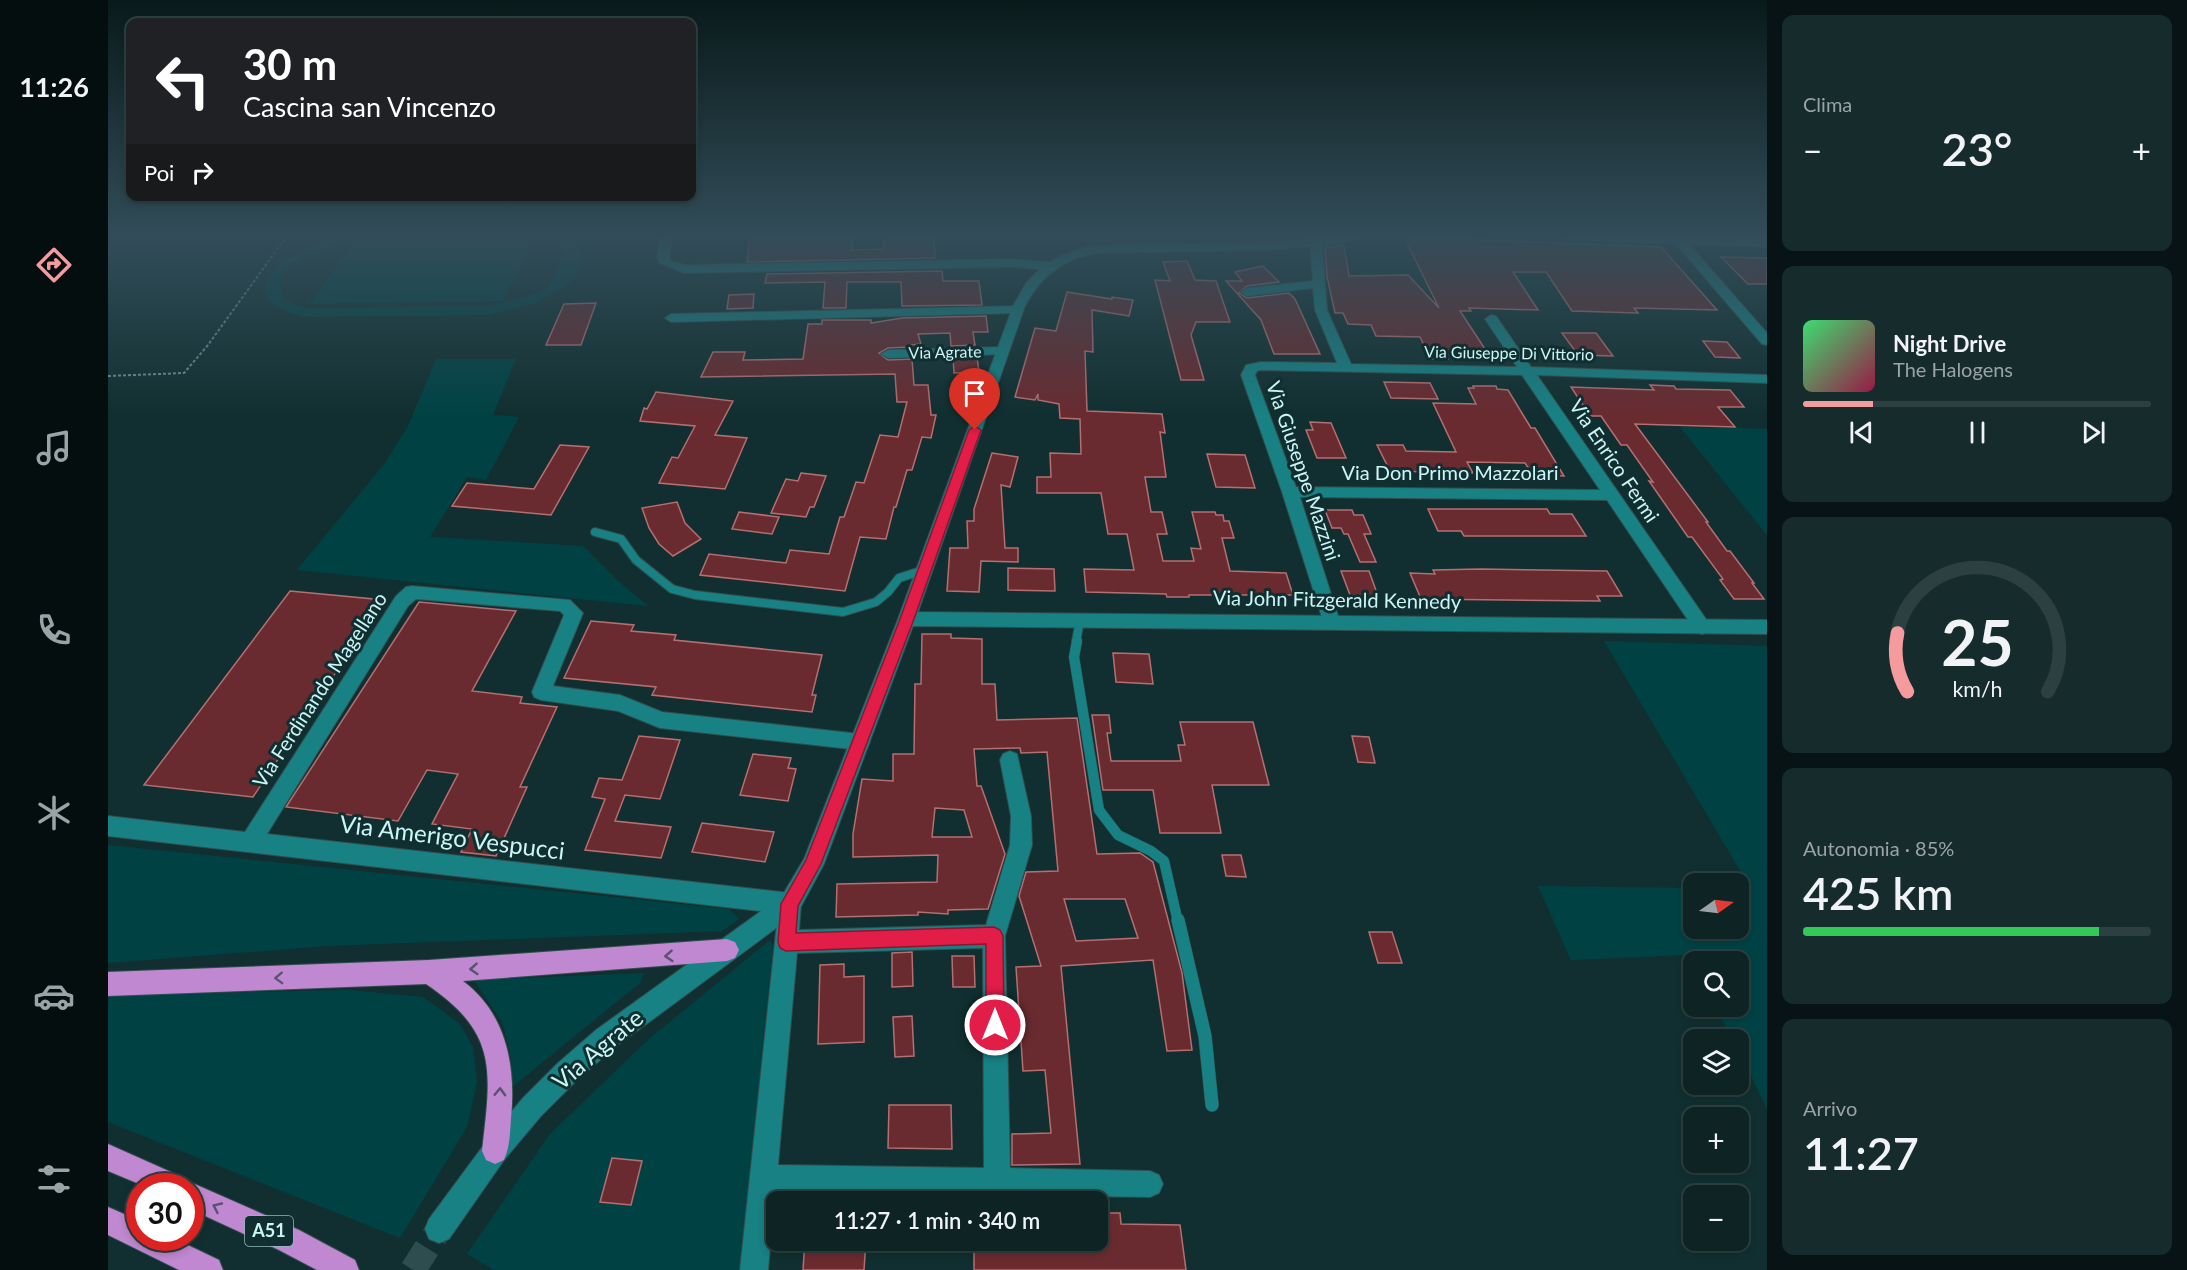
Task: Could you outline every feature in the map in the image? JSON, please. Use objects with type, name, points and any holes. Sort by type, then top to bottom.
[{"type":"highway","points":[[108,984],[429,972],[727,950]]},
{"type":"highway","points":[[429,972],[462,995],[476,1009],[494,1042],[500,1068],[495,1151]]},
{"type":"highway","points":[[108,1157],[144,1173]]},
{"type":"highway","name":"A51","points":[[204,1201],[289,1240],[345,1270]]},
{"type":"highway","points":[[108,1221],[126,1229]]},
{"type":"highway","points":[[170,1251],[209,1270]]},
{"type":"street","name":"Via Agrate","points":[[439,1228],[495,1151],[532,1107],[591,1051],[790,904],[809,873],[860,742],[1024,296]]},
{"type":"street","points":[[1320,296],[1321,310],[1346,368]]},
{"type":"street","points":[[1731,296],[1762,330],[1767,341]]},
{"type":"street","points":[[671,318],[1017,310]]},
{"type":"street","name":"Via Enrico Fermi","points":[[1491,319],[1702,627]]},
{"type":"street","name":"Via Agrate","points":[[888,354],[1002,351]]},
{"type":"street","name":"Via Giuseppe Di Vittorio","points":[[1251,368],[1261,366],[1528,371],[1767,379]]},
{"type":"street","name":"Via Giuseppe Mazzini","points":[[1251,368],[1248,375],[1290,492],[1331,622]]},
{"type":"street","name":"Via Don Primo Mazzolari","points":[[1290,492],[1611,495]]},
{"type":"street","name":"Via Ferdinando Magellano","points":[[250,842],[402,601],[412,592],[564,605],[574,613],[541,692],[620,703],[660,720],[860,742]]},
{"type":"street","name":"Via John Fitzgerald Kennedy","points":[[907,619],[1767,627]]},
{"type":"street","points":[[997,1182],[994,936],[1021,845],[1021,816],[1010,760]]},
{"type":"street","name":"Via Amerigo Vespucci","points":[[108,826],[790,904]]},
{"type":"street","name":"Via Agrate","points":[[754,1270],[790,904]]},
{"type":"street","points":[[786,942],[994,936]]},
{"type":"street","points":[[762,1178],[1150,1184]]},
{"type":"lane","points":[[595,532],[621,539],[636,560],[672,589],[718,598],[843,612],[861,610],[889,594],[899,578],[925,570]]},
{"type":"lane","points":[[1080,620],[1074,657],[1099,810],[1108,827],[1127,841],[1155,851],[1164,861],[1205,1036],[1212,1104]]},
{"type":"path","points":[[108,375],[184,373],[208,345],[243,296]]},
{"type":"shaded area","points":[[267,296],[284,296],[287,300],[310,308],[489,306],[526,296],[547,296],[533,304],[486,315],[311,317],[286,311]]},
{"type":"shaded area","points":[[315,296],[505,296],[503,301],[309,304]]},
{"type":"shaded area","points":[[436,359],[516,359],[493,415],[519,417],[486,480],[467,477],[430,537],[583,546],[618,581],[648,606],[297,570],[385,463],[408,426]]},
{"type":"shaded area","points":[[1680,427],[1767,429],[1767,535]]},
{"type":"shaded area","points":[[1604,641],[1767,646],[1767,1109],[1749,1072],[1749,1029],[1727,1029],[1720,1017],[1749,1017],[1749,951],[1683,951],[1683,955],[1571,960],[1538,886],[1683,888],[1683,939],[1749,939],[1749,889],[1751,889],[1749,873],[1742,873]]},
{"type":"shaded area","points":[[108,845],[729,909],[739,919],[722,931],[327,946],[108,963]]},
{"type":"shaded area","points":[[770,940],[773,946],[740,1270],[494,1270],[467,1254],[550,1134],[649,1039]]},
{"type":"shaded area","points":[[644,973],[640,983],[511,1088],[511,1058],[503,1024],[474,980]]},
{"type":"shaded area","points":[[350,990],[423,997],[460,1024],[473,1047],[477,1083],[467,1127],[400,1238],[108,1122],[108,995]]},
{"type":"building","points":[[729,296],[754,296],[753,308],[727,309]]},
{"type":"building","points":[[824,296],[846,296],[846,308],[823,308]]},
{"type":"building","points":[[902,296],[981,296],[982,305],[902,306]]},
{"type":"building","points":[[1066,296],[1112,299],[1112,297],[1133,300],[1129,316],[1092,310],[1093,352],[1085,351],[1087,411],[1162,414],[1165,433],[1160,432],[1166,477],[1145,477],[1151,512],[1162,512],[1167,534],[1157,534],[1163,561],[1194,561],[1191,548],[1201,549],[1192,512],[1215,512],[1216,515],[1223,515],[1224,521],[1229,521],[1234,538],[1222,538],[1230,571],[1286,573],[1293,595],[1167,597],[1166,594],[1086,592],[1084,569],[1134,570],[1127,534],[1108,534],[1101,493],[1037,493],[1037,477],[1051,477],[1050,453],[1081,454],[1080,419],[1060,418],[1059,404],[1038,400],[1038,394],[1035,400],[1015,397],[1035,328],[1056,331]]},
{"type":"building","points":[[1159,296],[1221,296],[1230,322],[1196,322],[1191,335],[1204,380],[1181,380]]},
{"type":"building","points":[[1240,296],[1292,296],[1320,354],[1274,354],[1261,320]]},
{"type":"building","points":[[1331,296],[1428,296],[1439,308],[1433,296],[1529,296],[1538,310],[1469,308],[1471,311],[1460,311],[1489,355],[1446,355],[1448,359],[1431,359],[1420,337],[1376,336],[1371,325],[1348,324],[1343,313],[1335,313]]},
{"type":"building","points":[[1562,296],[1705,296],[1717,310],[1634,308],[1638,313],[1572,311]]},
{"type":"building","points":[[596,303],[581,345],[546,345],[564,304]]},
{"type":"building","points":[[986,316],[988,332],[973,332],[975,345],[951,346],[950,333],[918,334],[921,344],[888,348],[879,353],[888,360],[912,359],[914,385],[928,385],[931,415],[936,415],[931,438],[922,437],[912,470],[907,470],[886,539],[860,537],[845,591],[700,575],[709,554],[786,563],[790,550],[829,554],[840,517],[844,517],[856,482],[864,483],[880,435],[898,437],[907,402],[897,402],[895,374],[701,377],[713,352],[745,352],[743,360],[803,359],[808,324],[822,324],[822,320],[871,320],[871,323],[902,318]]},
{"type":"building","points":[[1562,333],[1596,333],[1613,356],[1578,355]]},
{"type":"building","points":[[1703,341],[1727,342],[1740,358],[1715,357]]},
{"type":"building","points":[[977,357],[979,372],[954,373],[953,358]]},
{"type":"building","points":[[1384,382],[1430,383],[1438,399],[1391,398]]},
{"type":"building","points":[[1650,385],[1674,386],[1676,389],[1730,390],[1744,407],[1718,407],[1735,427],[1635,424],[1764,599],[1734,599],[1720,580],[1723,579],[1692,537],[1688,537],[1649,481],[1653,482],[1627,445],[1621,445],[1601,416],[1590,416],[1571,387],[1654,390]]},
{"type":"building","points":[[1473,386],[1496,386],[1497,389],[1508,390],[1531,428],[1535,428],[1564,476],[1533,475],[1525,463],[1467,462],[1473,473],[1390,471],[1377,445],[1403,445],[1406,451],[1456,452],[1433,403],[1476,404],[1468,388],[1474,388]]},
{"type":"building","points":[[656,392],[733,401],[715,435],[747,438],[725,489],[659,483],[672,457],[678,458],[695,426],[640,421],[644,408],[647,409]]},
{"type":"building","points":[[1310,422],[1331,423],[1346,458],[1317,458],[1306,430],[1313,430]]},
{"type":"building","points":[[560,445],[589,447],[551,515],[452,506],[467,483],[534,489]]},
{"type":"building","points":[[992,453],[1018,457],[1010,487],[1001,485],[1005,548],[1018,548],[1018,562],[981,561],[979,592],[947,591],[950,548],[968,548],[967,521],[974,521],[974,509]]},
{"type":"building","points":[[1207,454],[1245,455],[1255,488],[1216,487]]},
{"type":"building","points":[[801,473],[826,476],[814,507],[810,507],[806,517],[771,513],[786,479],[798,481]]},
{"type":"building","points":[[677,502],[685,523],[701,539],[673,556],[659,544],[649,528],[642,508]]},
{"type":"building","points":[[1428,509],[1547,509],[1550,514],[1572,514],[1586,536],[1464,536],[1461,531],[1438,531]]},
{"type":"building","points":[[1325,510],[1352,510],[1354,515],[1363,515],[1371,534],[1364,534],[1376,562],[1360,562],[1348,534],[1344,534],[1341,528],[1332,528]]},
{"type":"building","points":[[739,512],[779,517],[772,534],[732,529]]},
{"type":"building","points":[[1008,568],[1054,569],[1055,591],[1008,590]]},
{"type":"building","points":[[1433,570],[1607,571],[1622,596],[1597,596],[1600,601],[1421,599],[1410,573],[1435,574]]},
{"type":"building","points":[[1341,571],[1369,571],[1378,596],[1350,595]]},
{"type":"building","points":[[290,591],[384,600],[253,797],[144,785]]},
{"type":"building","points":[[419,602],[516,611],[472,691],[522,697],[520,703],[557,707],[520,787],[527,787],[496,856],[461,852],[472,829],[432,824],[458,774],[427,770],[398,821],[286,807]]},
{"type":"building","points":[[591,621],[634,625],[631,631],[676,635],[674,640],[822,655],[812,695],[816,695],[812,712],[652,695],[656,687],[564,678]]},
{"type":"building","points":[[922,634],[951,634],[951,638],[982,639],[982,684],[995,684],[997,720],[1077,718],[1097,854],[1140,853],[1153,862],[1182,973],[1192,1050],[1167,1051],[1153,960],[1061,966],[1080,1164],[1012,1165],[1012,1134],[1051,1133],[1045,1070],[1023,1071],[1016,967],[1041,966],[1019,896],[1026,872],[1058,871],[1047,752],[1021,753],[1020,748],[974,749],[977,786],[981,786],[1005,854],[988,909],[948,910],[948,914],[918,912],[918,915],[836,917],[837,884],[937,882],[938,855],[853,857],[853,834],[862,779],[893,781],[893,754],[914,754],[915,684],[921,684]],"holes":[[[935,808],[964,810],[972,837],[932,837]],[[1064,899],[1125,899],[1138,938],[1076,941]]]},
{"type":"building","points":[[1113,653],[1149,654],[1153,684],[1116,682]]},
{"type":"building","points":[[1092,715],[1109,715],[1111,733],[1107,733],[1111,761],[1181,761],[1178,745],[1185,745],[1180,722],[1253,722],[1269,785],[1212,785],[1221,833],[1160,833],[1153,790],[1103,790]]},
{"type":"building","points":[[639,736],[680,740],[660,799],[625,795],[615,821],[671,827],[661,858],[585,850],[605,799],[592,797],[599,778],[622,780]]},
{"type":"building","points":[[1352,736],[1369,737],[1375,763],[1358,762]]},
{"type":"building","points":[[753,754],[791,758],[788,768],[796,769],[788,801],[740,795]]},
{"type":"building","points":[[702,823],[774,832],[765,862],[692,852]]},
{"type":"building","points":[[1222,855],[1241,855],[1246,877],[1226,876]]},
{"type":"building","points":[[1369,932],[1392,932],[1402,963],[1378,963]]},
{"type":"building","points":[[912,952],[913,986],[892,987],[892,953]]},
{"type":"building","points":[[952,956],[974,956],[975,987],[953,987]]},
{"type":"building","points":[[844,964],[844,977],[864,976],[864,1042],[818,1044],[820,965]]},
{"type":"building","points":[[912,1016],[914,1056],[895,1057],[893,1017]]},
{"type":"building","points":[[889,1105],[951,1105],[952,1149],[888,1148]]},
{"type":"building","points":[[612,1158],[642,1161],[631,1205],[600,1202]]},
{"type":"building","points":[[1108,1213],[1120,1213],[1121,1224],[1180,1225],[1186,1270],[974,1270],[974,1251],[1108,1251]]},
{"type":"building","points":[[804,1251],[865,1251],[864,1270],[803,1270]]},
{"type":"tunnel","points":[[413,1270],[439,1229]]},
{"type":"route","points":[[975,430],[907,619],[813,864],[790,904],[786,942],[994,936],[995,1025]]}]
